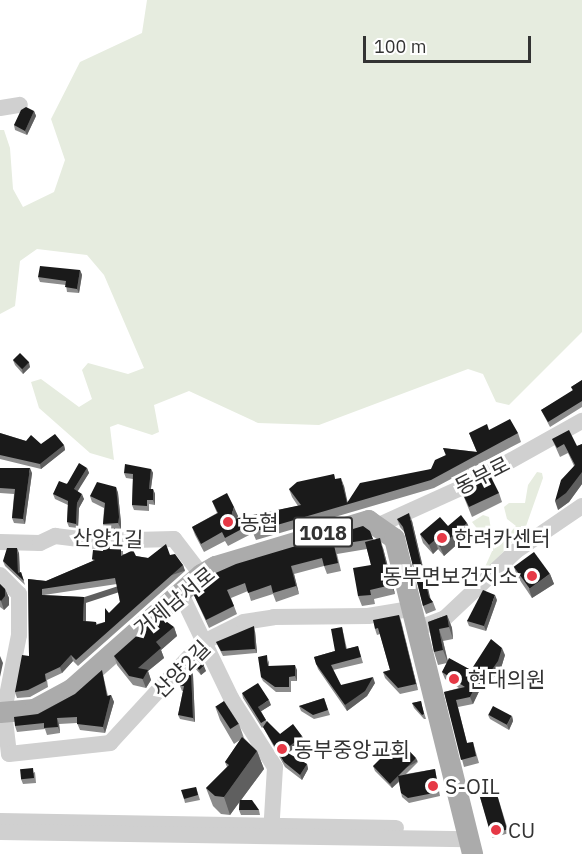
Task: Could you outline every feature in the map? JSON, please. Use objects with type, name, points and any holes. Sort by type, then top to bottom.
[{"type":"main road","name":"거제남서로","points":[[2,711],[34,709],[71,689],[201,574],[241,555],[356,523],[368,520],[379,525]]},
{"type":"main road","name":"1018","points":[[379,525],[394,538],[470,844]]},
{"type":"street","points":[[0,108],[20,105]]},
{"type":"street","name":"동부로","points":[[379,525],[465,486],[582,421]]},
{"type":"street","points":[[417,629],[445,618],[516,551],[582,506]]},
{"type":"street","name":"산양1길","points":[[0,542],[40,543],[55,536],[94,541],[174,539],[201,574]]},
{"type":"street","points":[[0,575],[19,594],[19,635],[2,711]]},
{"type":"street","points":[[180,592],[202,643],[275,767],[271,832]]},
{"type":"street","name":"산양2길","points":[[2,711],[9,754],[110,743],[202,643],[243,622],[368,616],[410,609]]},
{"type":"street","points":[[0,820],[271,832],[410,840],[420,844],[470,844]]},
{"type":"street","points":[[0,832],[271,832],[470,844]]},
{"type":"shaded area","points":[[147,0],[582,0],[582,332],[509,405],[496,402],[483,374],[468,369],[319,425],[258,423],[189,391],[154,405],[159,432],[152,435],[118,424],[110,427],[114,460],[90,453],[39,408],[31,382],[41,379],[79,407],[92,399],[82,370],[88,363],[128,374],[144,368],[104,275],[87,255],[37,249],[20,261],[15,306],[0,314],[0,130],[4,130],[10,148],[13,189],[23,207],[54,192],[65,160],[51,119],[80,62],[142,33]]},
{"type":"shaded area","points":[[537,472],[542,473],[543,478],[525,529],[488,568],[485,567],[493,549],[472,522],[483,515],[489,517],[492,536],[498,543],[506,537],[516,526],[507,519],[504,507],[509,503],[525,503],[528,485]]},
{"type":"building","points":[[26,107],[34,111],[25,131],[14,125],[21,110]]},
{"type":"building","points":[[40,266],[80,270],[77,289],[65,287],[66,281],[38,277]]},
{"type":"building","points":[[20,353],[29,362],[22,369],[13,360]]},
{"type":"building","points":[[582,380],[582,401],[548,422],[541,410],[573,390],[571,387]]},
{"type":"building","points":[[510,419],[518,433],[431,480],[253,532],[251,524],[225,538],[222,532],[201,544],[192,527],[218,513],[212,501],[227,493],[234,507],[230,520],[301,505],[289,489],[297,482],[334,474],[335,479],[341,478],[347,503],[360,483],[431,469],[435,460],[446,455],[443,448],[477,452],[469,433],[487,424],[489,430]]},
{"type":"building","points":[[569,430],[577,446],[582,444],[582,472],[566,493],[555,501],[561,480],[575,465],[564,444],[557,448],[552,439]]},
{"type":"building","points":[[0,433],[26,441],[31,435],[41,444],[55,434],[64,445],[40,464],[0,455]]},
{"type":"building","points":[[79,463],[87,468],[74,489],[82,494],[77,503],[76,524],[67,522],[68,501],[53,494],[59,481],[67,484]]},
{"type":"building","points":[[125,464],[151,469],[149,489],[153,489],[153,500],[147,500],[147,506],[132,505],[133,474],[124,473]]},
{"type":"building","points":[[0,468],[30,468],[23,519],[12,518],[15,489],[0,488]]},
{"type":"building","points":[[489,473],[499,493],[469,507],[461,490]]},
{"type":"building","points":[[97,482],[116,487],[118,523],[103,524],[105,503],[90,496]]},
{"type":"building","points":[[409,513],[429,597],[433,602],[423,606],[403,527],[397,519]]},
{"type":"building","points":[[461,515],[467,523],[440,547],[435,540],[429,545],[420,534],[440,517],[448,526]]},
{"type":"building","points":[[363,526],[370,531],[373,539],[334,545],[338,563],[324,566],[322,558],[291,566],[296,586],[273,593],[271,585],[248,593],[245,583],[227,590],[234,606],[206,620],[191,589],[202,579],[236,564]]},
{"type":"building","points":[[380,538],[391,585],[370,590],[371,595],[358,596],[353,568],[371,565],[365,542]]},
{"type":"building","points":[[166,544],[170,555],[175,554],[183,565],[76,660],[71,655],[60,667],[45,674],[46,681],[28,690],[15,692],[22,655],[29,656],[28,579],[46,581],[95,560],[92,559],[93,550],[103,551],[103,545],[121,545],[121,556],[133,550],[136,556],[148,558]],"holes":[[[115,578],[120,602],[109,613],[105,608],[105,622],[96,625],[96,622],[83,621],[84,597],[42,595],[42,589]]]},
{"type":"building","points":[[7,548],[17,548],[18,573],[21,572],[24,581],[3,561]]},
{"type":"building","points":[[534,552],[550,574],[530,589],[514,567]]},
{"type":"building","points":[[0,584],[5,589],[5,596],[1,601],[0,600]]},
{"type":"building","points":[[483,590],[495,595],[484,626],[467,621]]},
{"type":"building","points":[[399,615],[416,684],[398,688],[383,672],[390,670],[378,628],[375,629],[373,620]]},
{"type":"building","points":[[447,615],[449,627],[439,629],[443,650],[434,652],[428,622]]},
{"type":"building","points":[[159,616],[174,627],[156,642],[161,648],[138,668],[148,670],[143,679],[129,676],[114,656]]},
{"type":"building","points":[[254,626],[255,649],[221,651],[216,642]]},
{"type":"building","points":[[342,627],[346,649],[358,646],[361,657],[331,665],[341,685],[373,677],[365,691],[345,705],[316,664],[314,657],[335,651],[331,629]]},
{"type":"building","points":[[491,639],[502,648],[498,661],[488,675],[483,672],[470,697],[456,700],[467,743],[473,742],[476,756],[461,760],[444,692],[465,687],[442,672],[449,658],[471,670]]},
{"type":"building","points":[[199,655],[204,666],[199,670],[192,662]]},
{"type":"building","points":[[267,655],[268,666],[295,665],[295,676],[289,677],[289,687],[275,687],[261,677],[258,657]]},
{"type":"building","points":[[102,670],[107,696],[111,695],[103,727],[77,724],[77,717],[57,718],[58,727],[44,728],[44,723],[15,726],[14,717],[38,714],[75,694]]},
{"type":"building","points":[[187,670],[191,670],[193,718],[178,715],[184,686],[180,686],[180,676]]},
{"type":"building","points":[[258,683],[269,700],[258,707],[266,720],[261,723],[242,693]]},
{"type":"building","points":[[324,698],[328,710],[313,715],[299,706]]},
{"type":"building","points":[[224,701],[239,724],[230,729],[216,706]]},
{"type":"building","points":[[421,701],[424,714],[422,715],[412,703]]},
{"type":"building","points":[[493,706],[512,716],[507,725],[488,715]]},
{"type":"building","points":[[267,721],[280,734],[293,724],[302,736],[284,751],[307,764],[300,775],[284,762],[263,727]]},
{"type":"building","points":[[242,737],[257,751],[224,797],[215,796],[206,788],[229,765],[225,762]]},
{"type":"building","points":[[399,740],[416,758],[390,784],[373,766]]},
{"type":"building","points":[[33,768],[34,778],[21,779],[20,769]]},
{"type":"building","points":[[435,769],[439,792],[408,798],[401,793],[398,776]]},
{"type":"building","points":[[196,787],[198,795],[184,799],[181,790]]},
{"type":"building","points":[[496,791],[507,829],[491,834],[480,796]]},
{"type":"building","points":[[240,800],[252,800],[259,810],[239,810]]},
{"type":"place","name":"농협","points":[[228,522]]},
{"type":"place","name":"한려카센터","points":[[442,538]]},
{"type":"place","name":"동부면보건지소","points":[[532,576]]},
{"type":"place","name":"현대의원","points":[[454,679]]},
{"type":"place","name":"동부중앙교회","points":[[282,749]]},
{"type":"place","name":"S-OIL","points":[[433,786]]},
{"type":"place","name":"CU","points":[[496,830]]}]
